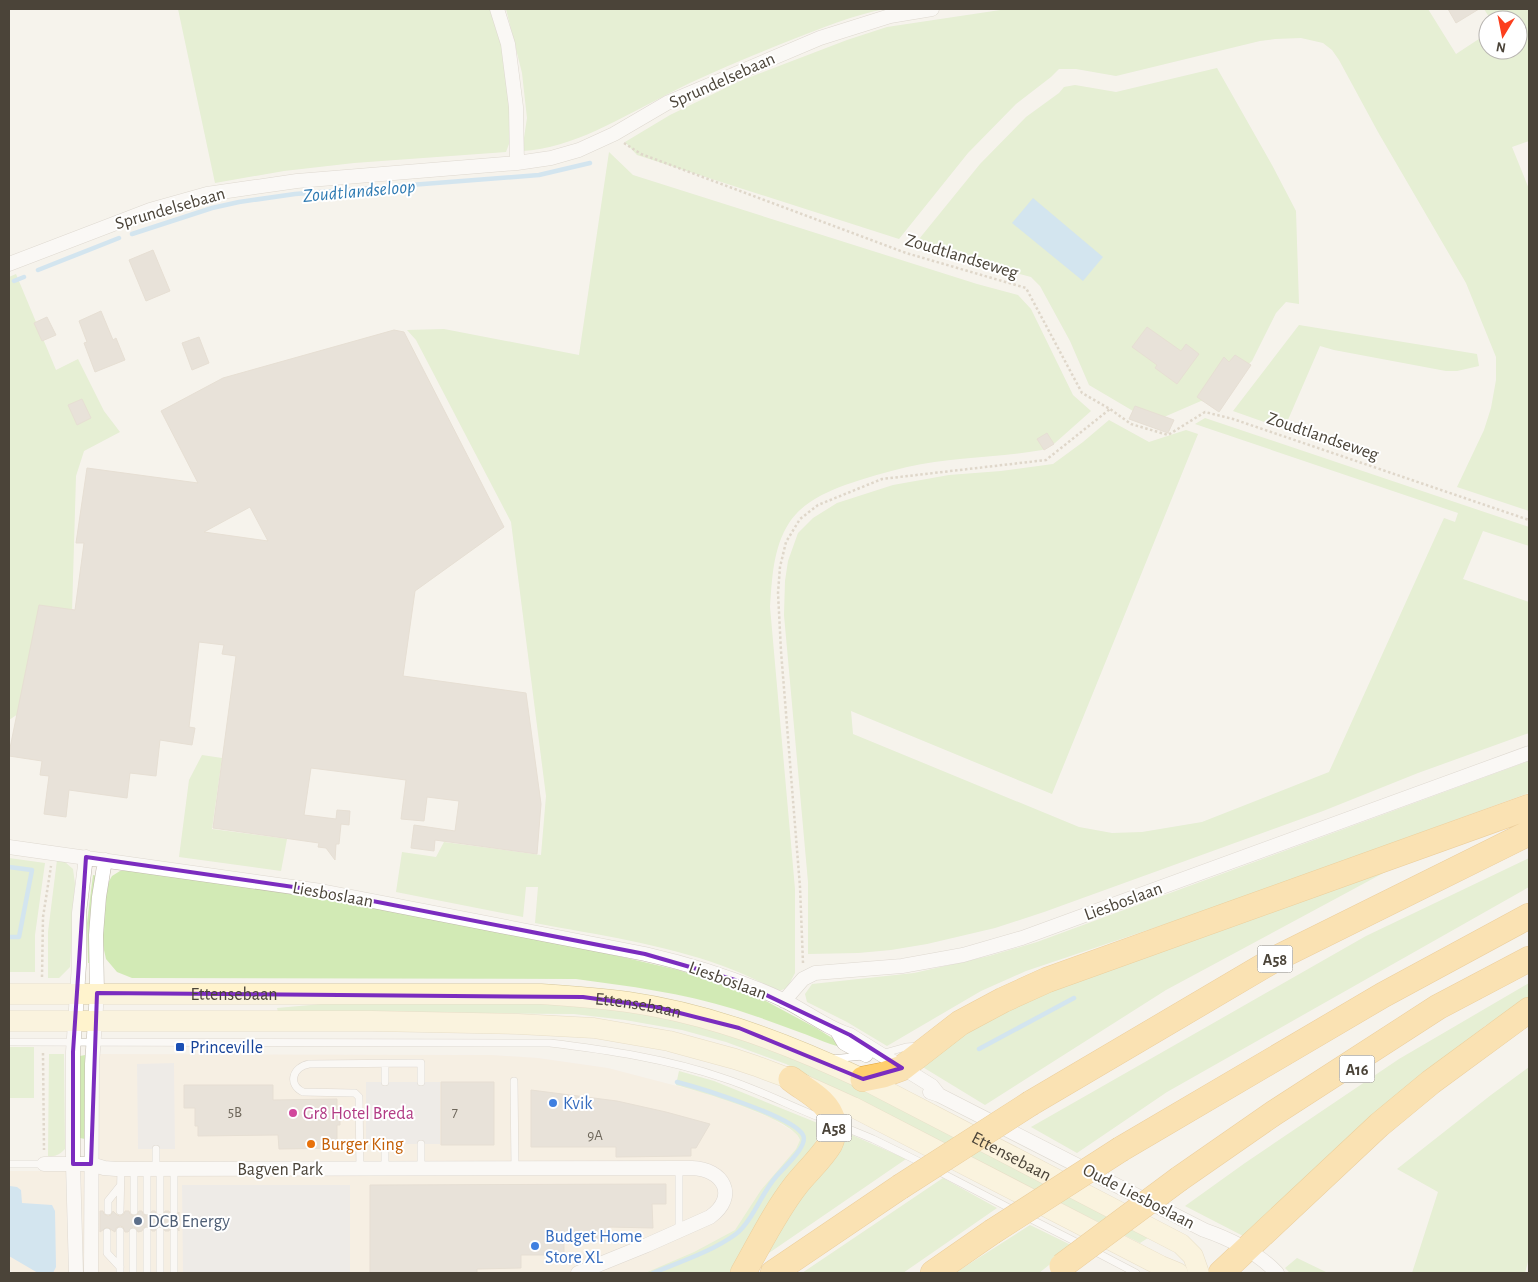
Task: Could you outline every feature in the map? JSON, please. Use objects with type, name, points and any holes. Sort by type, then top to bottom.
[{"type":"highway","points":[[881,1066],[932,1046],[960,1023],[1003,1000],[1047,980],[1529,807]]},
{"type":"highway","name":"A58","points":[[773,1273],[900,1187],[1031,1103],[1277,958],[1529,833]]},
{"type":"highway","points":[[933,1273],[992,1232],[1121,1149],[1383,994],[1529,916]]},
{"type":"highway","points":[[1065,1271],[1274,1113],[1438,1007],[1529,960]]},
{"type":"highway","points":[[1221,1273],[1379,1125],[1431,1082],[1529,1010]]},
{"type":"highway","name":"A58","points":[[743,1273],[784,1203],[830,1144],[833,1137],[833,1123],[828,1110],[820,1100],[791,1079]]},
{"type":"main road","name":"Ettensebaan","points":[[9,994],[497,994],[583,997],[638,1004],[717,1022],[758,1034],[822,1060],[881,1066],[1182,1244],[1193,1256],[1199,1273]]},
{"type":"main road","name":"Ettensebaan","points":[[9,1020],[372,1021],[572,1026],[643,1036],[691,1046],[791,1079],[886,1123],[1178,1273]]},
{"type":"street","points":[[497,9],[508,44],[516,107],[517,163]]},
{"type":"street","name":"Sprundelsebaan","points":[[9,264],[150,210],[207,194],[297,181],[517,163],[551,158],[579,150],[614,134],[668,103],[820,38],[882,19],[932,9]]},
{"type":"street","name":"Liesboslaan","points":[[9,846],[320,891],[645,954],[687,964],[735,980],[784,1001],[803,979],[815,973],[902,966],[963,955],[1022,938],[1529,753]]},
{"type":"street","points":[[86,857],[79,913],[87,993],[85,1021],[93,1042],[91,1273]]},
{"type":"street","points":[[76,1273],[72,1164],[74,1042],[85,1021],[105,860]]},
{"type":"street","name":"Oude Liesboslaan","points":[[784,1001],[837,1031],[850,1035],[881,1066],[925,1091],[939,1095],[1204,1230],[1220,1245],[1269,1264],[1277,1273]]},
{"type":"street","name":"Bagven Park","points":[[44,1164],[91,1164],[104,1168],[149,1169],[679,1168],[706,1170],[722,1182],[726,1193],[722,1206],[714,1213],[679,1231],[578,1273]]},
{"type":"street","name":"Oude Liesboslaan","points":[[1243,1254],[1270,1273]]},
{"type":"lane","points":[[9,1042],[550,1043],[612,1052],[711,1074],[894,1148],[1136,1273]]},
{"type":"lane","points":[[360,1169],[359,1100],[357,1095],[352,1093],[303,1092],[296,1087],[294,1078],[298,1068],[306,1064],[421,1064],[421,1082]]},
{"type":"lane","points":[[381,1064],[385,1082]]},
{"type":"lane","points":[[514,1081],[515,1168]]},
{"type":"lane","points":[[385,1144],[385,1168]]},
{"type":"lane","points":[[421,1144],[421,1168]]},
{"type":"lane","points":[[134,1211],[156,1149]]},
{"type":"lane","name":"Bagven Park","points":[[9,1164],[44,1164]]},
{"type":"lane","points":[[679,1168],[679,1231]]},
{"type":"lane","points":[[108,1211],[108,1201],[120,1186],[149,1169]]},
{"type":"lane","points":[[147,1211],[149,1169]]},
{"type":"lane","points":[[149,1169],[174,1211]]},
{"type":"lane","points":[[149,1169],[160,1211]]},
{"type":"lane","points":[[120,1186],[120,1211]]},
{"type":"lane","points":[[147,1231],[147,1273]]},
{"type":"lane","points":[[174,1231],[174,1273]]},
{"type":"lane","points":[[108,1232],[108,1253],[120,1270]]},
{"type":"lane","points":[[120,1232],[120,1270]]},
{"type":"lane","points":[[133,1273],[134,1232]]},
{"type":"lane","points":[[160,1232],[160,1273]]},
{"type":"path","name":"Zoudtlandseweg","points":[[614,134],[631,149],[641,154],[851,233],[906,253],[1026,288],[1082,393],[1131,424],[1168,436],[1205,412],[1233,419],[1529,520]]},
{"type":"path","points":[[803,979],[800,887],[778,593],[780,567],[786,542],[800,519],[818,505],[882,479],[1046,460],[1110,409]]},
{"type":"path","points":[[42,994],[43,917],[54,852]]},
{"type":"path","points":[[43,1042],[44,1164]]},
{"type":"highlighted area","points":[[86,857],[321,891],[645,954],[735,980],[850,1035],[902,1068],[863,1079],[739,1028],[656,1007],[583,997],[97,993],[91,1164],[73,1164],[73,1052]]},
{"type":"shaded area","points":[[100,1054],[492,1055],[538,1058],[608,1068],[700,1092],[771,1118],[796,1133],[800,1140],[796,1149],[761,1190],[735,1230],[694,1252],[645,1273],[15,1273],[9,1270],[9,1171],[97,1171]]},
{"type":"shaded area","points":[[174,1063],[175,1149],[138,1149],[137,1064]]},
{"type":"shaded area","points":[[366,1082],[440,1082],[440,1144],[366,1144]]},
{"type":"shaded area","points":[[182,1185],[350,1185],[350,1273],[183,1273]]},
{"type":"green space","points":[[178,9],[492,9],[509,66],[512,136],[506,152],[354,163],[284,171],[215,183]]},
{"type":"green space","points":[[506,9],[885,9],[838,22],[744,59],[696,80],[614,122],[578,138],[541,149],[522,151],[527,118],[522,73]]},
{"type":"green space","points":[[1007,9],[1428,9],[1456,54],[1478,40],[1478,60],[1528,60],[1528,10],[1484,9],[1529,9],[1529,141],[1512,147],[1529,189],[1529,511],[1457,487],[1484,430],[1491,408],[1496,380],[1496,357],[1466,283],[1378,132],[1339,60],[1332,50],[1323,43],[1301,38],[1260,41],[1116,76],[1076,69],[1059,69],[1016,104],[968,153],[899,239],[637,155],[625,142],[670,115],[740,81],[847,40],[887,27]]},
{"type":"green space","points":[[1217,68],[1296,211],[1299,304],[1286,302],[1276,313],[1252,361],[1230,382],[1213,403],[1201,401],[1157,420],[1145,418],[1089,385],[1070,341],[1040,286],[1031,277],[915,244],[980,164],[1026,117],[1059,93],[1064,87],[1075,85],[1116,92]]},
{"type":"green space","points":[[609,152],[633,175],[977,284],[1018,295],[1031,309],[1073,395],[1091,411],[1055,443],[1042,450],[957,459],[883,473],[821,495],[800,510],[789,523],[776,553],[770,607],[795,889],[795,973],[787,988],[779,991],[700,958],[630,941],[535,923],[538,887],[526,887],[523,917],[396,892],[402,852],[436,857],[444,842],[541,855],[546,796],[511,522],[416,340],[407,330],[444,329],[579,355]]},
{"type":"green space","points":[[16,274],[56,370],[78,359],[104,411],[120,432],[84,451],[76,476],[72,612],[21,712],[9,720],[9,277]]},
{"type":"green space","points":[[1299,325],[1477,354],[1479,366],[1457,371],[1446,371],[1320,346],[1284,429],[1233,411]]},
{"type":"green space","points":[[1205,418],[1529,527],[1529,546],[1483,531],[1463,579],[1529,602],[1529,733],[1418,773],[1323,811],[995,928],[927,944],[891,950],[808,954],[808,882],[784,615],[785,581],[788,561],[798,533],[813,518],[837,503],[893,485],[949,475],[1053,464],[1109,420],[1149,442],[1186,430],[1198,434],[1052,794],[851,711],[853,734],[1079,827],[1112,833],[1142,832],[1202,822],[1329,772],[1444,518],[1455,522],[1458,513],[1195,424]]},
{"type":"green space","points":[[202,755],[222,758],[212,829],[287,839],[281,871],[179,857],[189,780]]},
{"type":"green space","points":[[1529,761],[1529,793],[1228,903],[1026,971],[981,991],[887,1046],[847,1022],[807,1002],[805,994],[812,984],[914,973],[989,956],[1037,942]]},
{"type":"green space","points":[[1428,849],[1166,990],[985,1105],[921,1066],[954,1041],[1022,1000]]},
{"type":"green space","points":[[9,858],[45,863],[35,935],[35,972],[9,972]]},
{"type":"green space","points":[[1529,858],[1529,887],[1167,1092],[1077,1153],[1031,1127],[1366,936]]},
{"type":"green space","points":[[57,860],[65,862],[73,869],[75,884],[70,967],[59,978],[48,978],[48,932]]},
{"type":"green space","points":[[129,870],[302,894],[605,953],[678,970],[720,983],[764,1000],[850,1049],[830,1044],[759,1017],[714,1003],[616,984],[576,979],[132,978],[117,972],[106,959],[102,941],[107,885],[112,876],[120,871]]},
{"type":"green space","points":[[93,875],[98,876],[92,963],[88,963],[87,923]]},
{"type":"green space","points":[[1529,983],[1529,998],[1485,1026],[1377,1113],[1247,1238],[1185,1206],[1399,1059]]},
{"type":"green space","points":[[355,1001],[539,1002],[628,1011],[708,1028],[774,1049],[841,1078],[1151,1236],[1140,1243],[786,1064],[726,1042],[682,1030],[625,1020],[574,1014],[278,1012],[277,1008]]},
{"type":"green space","points":[[9,1047],[34,1047],[34,1098],[9,1098]]},
{"type":"green space","points":[[49,1054],[64,1054],[65,1149],[58,1155],[51,1156],[48,1156]]},
{"type":"green space","points":[[85,1055],[85,1139],[80,1138],[80,1056]]},
{"type":"green space","points":[[1529,1067],[1529,1258],[1525,1273],[1412,1273],[1438,1192],[1397,1169]]},
{"type":"green space","points":[[679,1071],[714,1081],[820,1124],[818,1137],[810,1153],[732,1273],[645,1273],[694,1252],[735,1230],[761,1190],[796,1149],[800,1140],[794,1132],[782,1123],[764,1115],[676,1085]]},
{"type":"green space","points":[[843,1131],[906,1159],[760,1259]]},
{"type":"green space","points":[[943,1178],[997,1208],[903,1273],[802,1273]]},
{"type":"green space","points":[[1030,1225],[1073,1246],[1039,1273],[955,1273]]},
{"type":"green space","points":[[1297,1258],[1328,1273],[1290,1273],[1285,1268]]},
{"type":"water","points":[[1033,198],[1103,257],[1083,281],[1012,223]]},
{"type":"water","points":[[10,1186],[21,1190],[22,1203],[52,1205],[55,1211],[56,1267],[53,1273],[38,1273],[9,1256]]},
{"type":"building","points":[[1448,9],[1479,9],[1456,23]]},
{"type":"building","points":[[153,250],[170,291],[146,301],[129,260]]},
{"type":"building","points":[[101,311],[113,340],[116,338],[125,360],[95,372],[84,343],[87,342],[79,321]]},
{"type":"building","points":[[47,317],[56,335],[42,341],[34,323]]},
{"type":"building","points":[[1147,327],[1181,351],[1186,344],[1199,354],[1177,384],[1155,368],[1157,365],[1132,347]]},
{"type":"building","points":[[394,330],[404,332],[504,527],[415,591],[403,676],[526,693],[541,804],[537,854],[435,840],[434,851],[411,848],[414,825],[455,831],[459,801],[427,797],[424,821],[401,819],[406,780],[311,768],[304,815],[336,819],[337,810],[350,811],[349,825],[341,824],[339,844],[336,844],[335,860],[326,848],[318,847],[319,843],[213,828],[236,656],[222,654],[224,645],[199,642],[189,727],[195,728],[192,745],[160,740],[156,776],[130,773],[127,798],[69,790],[66,817],[44,814],[49,776],[40,775],[42,761],[9,756],[9,753],[39,605],[75,610],[84,543],[76,543],[87,468],[198,483],[161,411],[223,378]],"holes":[[[250,507],[268,541],[204,532]]]},
{"type":"building","points":[[199,337],[209,363],[192,370],[182,343]]},
{"type":"building","points":[[1235,355],[1251,365],[1219,412],[1197,397],[1224,357],[1229,362]]},
{"type":"building","points":[[82,399],[91,418],[77,425],[68,405]]},
{"type":"building","points":[[1135,406],[1174,420],[1168,433],[1129,419]]},
{"type":"building","points":[[1047,433],[1054,444],[1044,450],[1037,439]]},
{"type":"building","points":[[441,1082],[494,1082],[494,1145],[441,1145]]},
{"type":"building","points":[[184,1085],[273,1085],[273,1100],[337,1099],[337,1109],[340,1109],[340,1125],[337,1125],[337,1148],[279,1149],[278,1135],[198,1136],[198,1126],[195,1126],[195,1108],[184,1108]]},
{"type":"building","points":[[531,1090],[617,1101],[710,1124],[696,1148],[691,1148],[691,1156],[616,1157],[616,1147],[531,1147]]},
{"type":"building","points":[[666,1184],[666,1204],[652,1204],[653,1228],[608,1227],[608,1241],[564,1241],[564,1255],[521,1255],[521,1268],[477,1269],[477,1273],[370,1273],[370,1185]]},
{"type":"building","points":[[100,1211],[103,1211],[108,1216],[113,1211],[120,1216],[125,1211],[129,1211],[134,1216],[139,1211],[142,1211],[147,1216],[152,1211],[155,1211],[160,1216],[165,1211],[169,1211],[174,1216],[179,1212],[179,1231],[174,1226],[169,1231],[165,1231],[160,1226],[155,1231],[152,1231],[147,1226],[142,1231],[138,1232],[133,1227],[128,1232],[125,1232],[123,1227],[120,1226],[116,1228],[115,1232],[107,1227],[100,1232]]},
{"type":"waterway","name":"Zoudtlandseloop","points":[[132,234],[212,208],[239,202],[295,194],[539,175],[590,163]]},
{"type":"waterway","name":"Zoudtlandseloop","points":[[38,270],[119,238]]},
{"type":"waterway","name":"Zoudtlandseloop","points":[[14,281],[24,277]]},
{"type":"waterway","points":[[9,867],[32,870],[19,937],[9,937]]},
{"type":"waterway","points":[[979,1049],[1074,998]]},
{"type":"waterway","points":[[653,1273],[707,1251],[736,1234],[747,1223],[770,1184],[799,1151],[804,1140],[803,1135],[796,1128],[783,1120],[745,1104],[677,1082]]},
{"type":"place","name":"Princeville","points":[[180,1047]]},
{"type":"place","name":"Kvik","points":[[553,1103]]},
{"type":"place","name":"Gr8 Hotel Breda","points":[[293,1113]]},
{"type":"place","name":"Burger King","points":[[311,1144]]},
{"type":"place","name":"DCB Energy","points":[[138,1221]]},
{"type":"place","name":"Budget Home Store XL","points":[[535,1246]]}]
